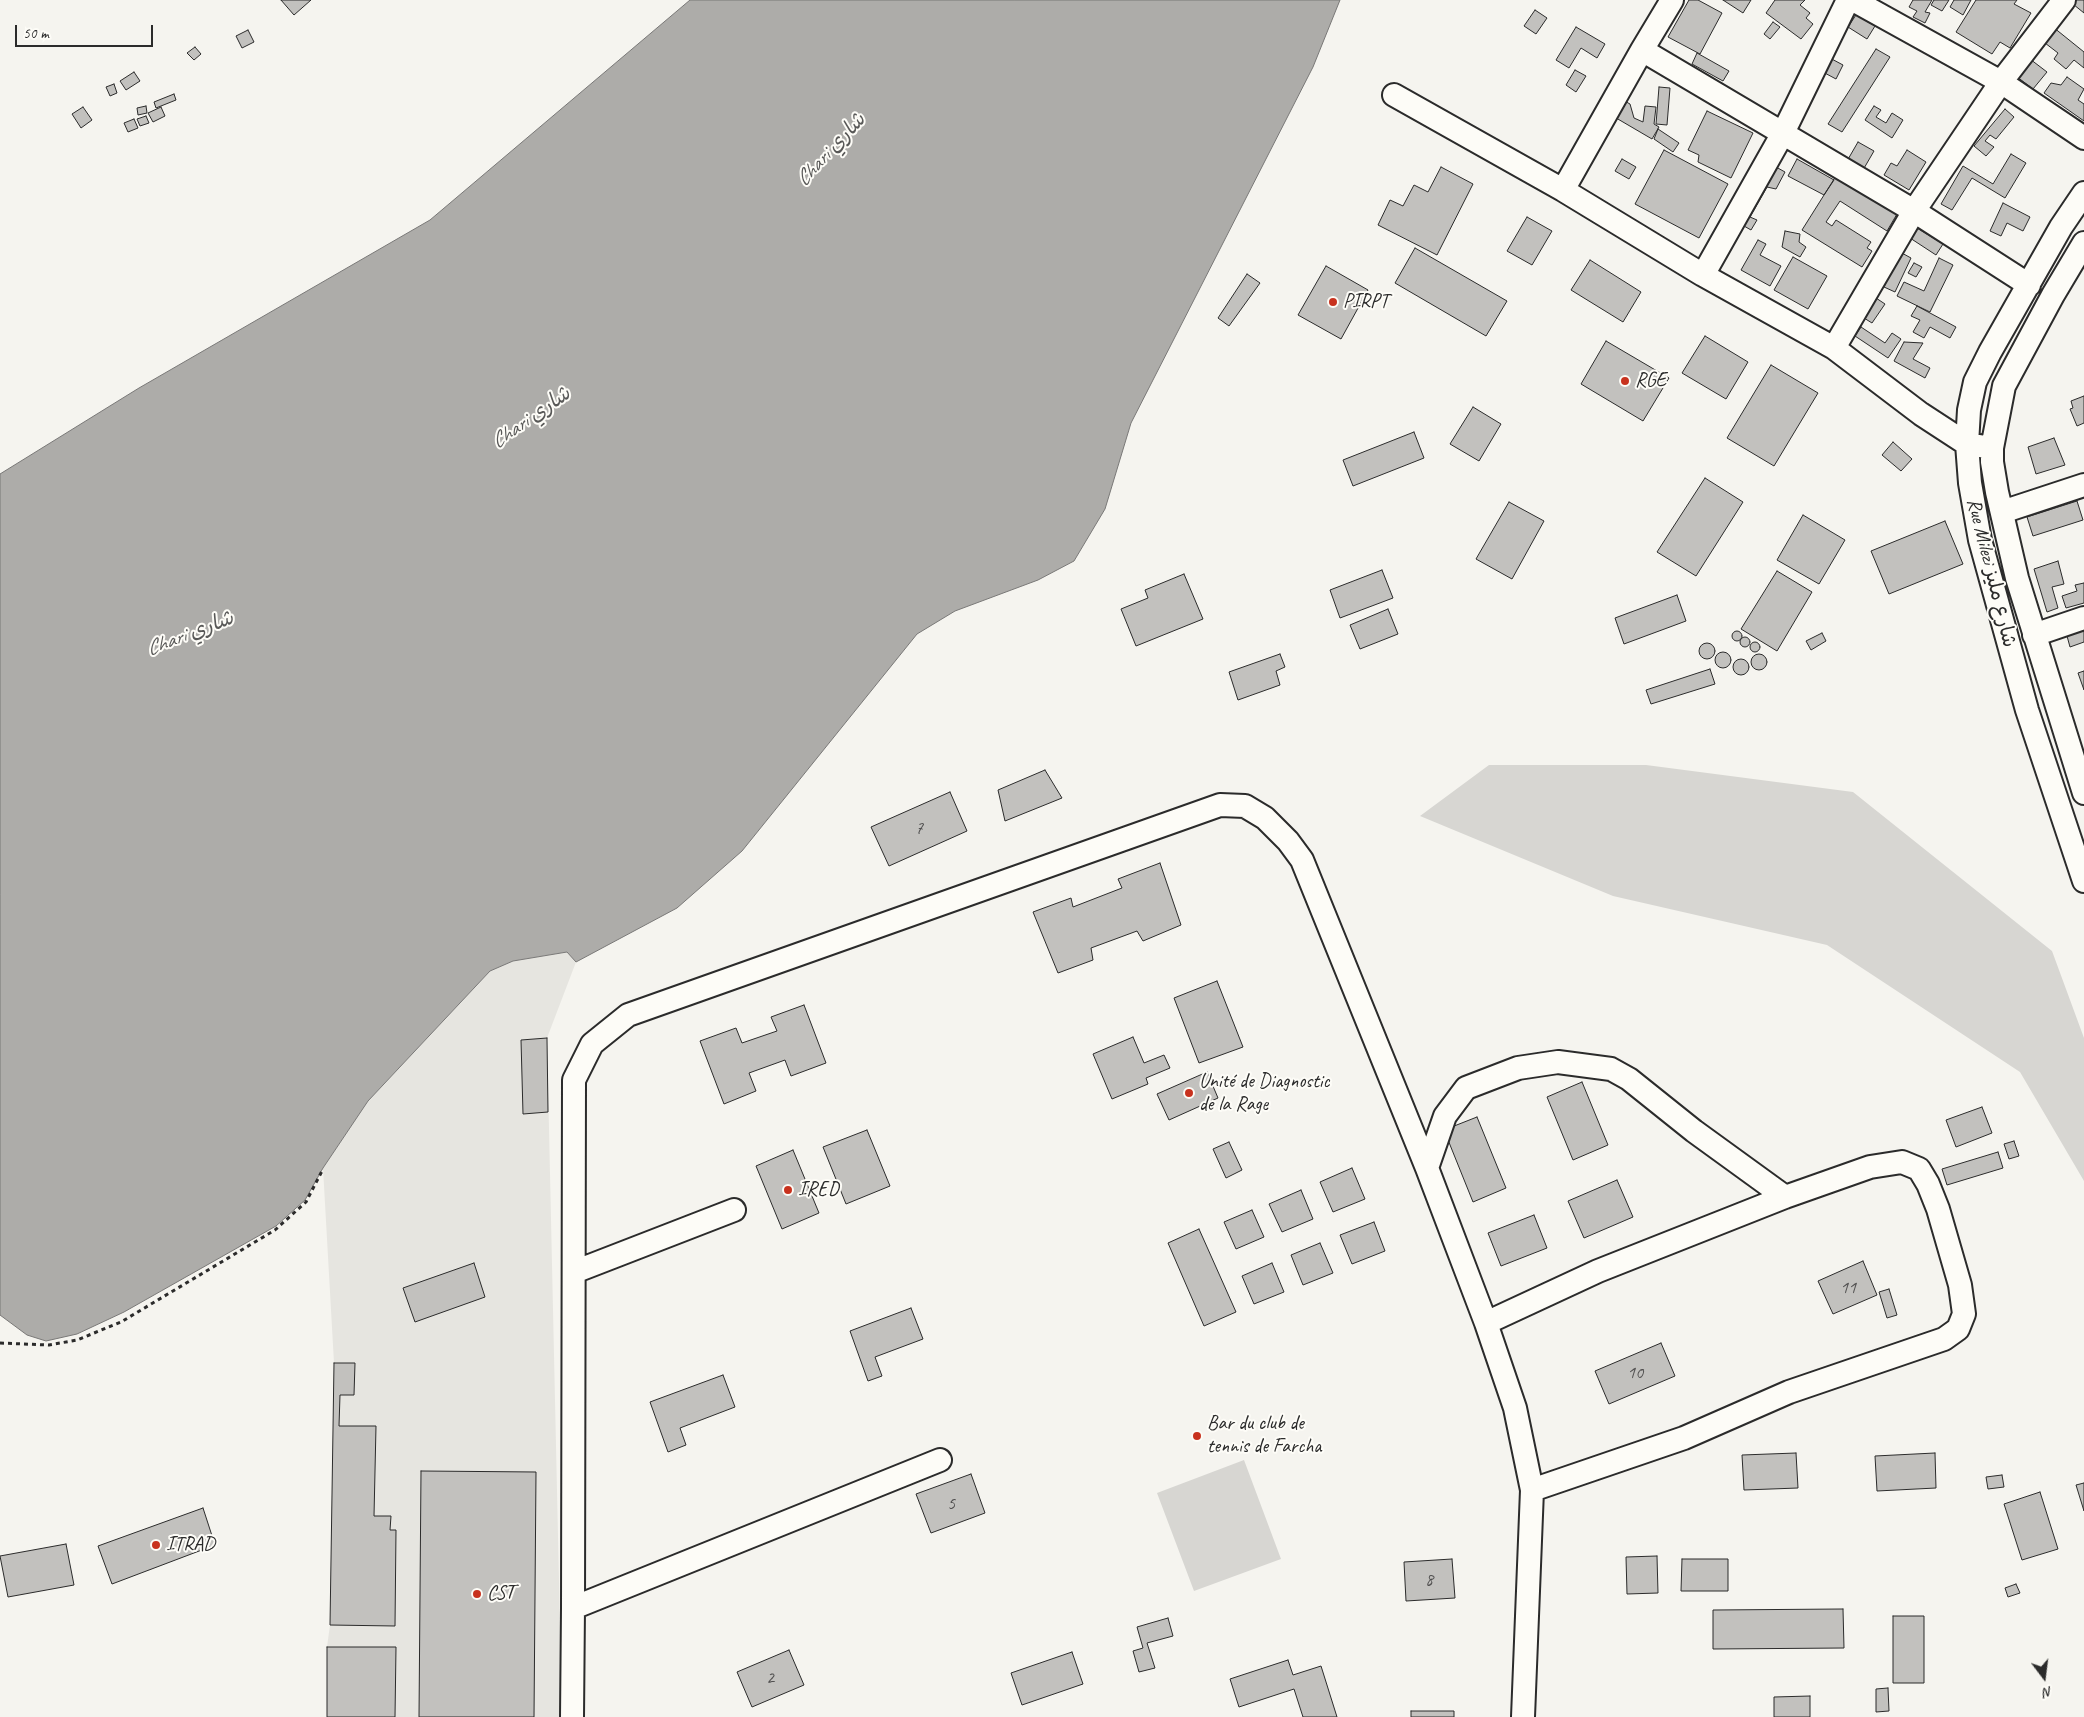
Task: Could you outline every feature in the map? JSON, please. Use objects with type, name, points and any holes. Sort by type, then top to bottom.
[{"type":"street","points":[[1563,190],[1672,0]]},
{"type":"street","points":[[1703,275],[1783,133],[1848,0]]},
{"type":"street","points":[[1853,0],[2000,82],[2084,138]]},
{"type":"street","points":[[1834,348],[1914,211],[2000,82],[2064,0]]},
{"type":"street","points":[[1642,50],[1914,211],[2028,284]]},
{"type":"street","points":[[1394,95],[1563,190],[1703,275],[1834,348],[1921,414],[1967,444],[1992,448]]},
{"type":"street","name":"Rue Milezi شارع مليز","points":[[2084,193],[2061,227],[2028,284],[1990,352],[1976,382],[1969,410],[1967,444],[1970,483],[1980,540],[2027,710],[2084,881]]},
{"type":"street","name":"Rue Milezi شارع مليز","points":[[2084,243],[2053,295],[2004,386],[1992,448],[1992,462],[2017,578],[2084,793]]},
{"type":"street","points":[[2002,512],[2084,485]]},
{"type":"street","points":[[2034,635],[2084,618]]},
{"type":"street","points":[[572,1717],[574,1080],[592,1044],[628,1015],[1220,805],[1245,806],[1265,818],[1288,841],[1302,860],[1428,1168],[1515,1408],[1532,1490],[1523,1717]]},
{"type":"street","points":[[1428,1168],[1445,1116],[1466,1088],[1518,1068],[1558,1062],[1611,1070],[1629,1079],[1694,1131],[1785,1197]]},
{"type":"street","points":[[1486,1324],[1598,1271],[1785,1197],[1870,1167],[1902,1162],[1919,1169],[1928,1184],[1938,1209],[1960,1285],[1964,1314],[1958,1329],[1944,1339],[1788,1392],[1684,1438],[1532,1490]]},
{"type":"street","points":[[574,1272],[734,1210]]},
{"type":"street","points":[[573,1608],[940,1460]]},
{"type":"path","points":[[0,1343],[49,1345],[77,1340],[121,1322],[275,1230],[306,1202],[322,1170]]},
{"type":"shaded area","points":[[1489,765],[1646,765],[1853,792],[2052,951],[2084,1038],[2084,1181],[2020,1072],[1827,945],[1613,896],[1420,816]]},
{"type":"shaded area","points":[[568,952],[576,962],[547,1038],[562,1717],[327,1717],[334,1363],[323,1168],[368,1101],[490,971],[513,961]]},
{"type":"shaded area","points":[[1244,1460],[1281,1559],[1194,1591],[1157,1493]]},
{"type":"water","name":"Chari شاري","points":[[690,0],[1340,0],[1313,67],[1131,423],[1105,509],[1074,561],[1038,580],[955,611],[917,634],[742,851],[677,908],[576,962],[567,952],[513,961],[490,971],[368,1101],[323,1168],[305,1200],[276,1226],[124,1312],[77,1334],[46,1341],[27,1335],[0,1315],[0,474],[139,388],[430,220]]},
{"type":"building","points":[[281,0],[311,0],[294,15]]},
{"type":"building","points":[[1689,0],[1698,0],[1722,13],[1700,54],[1668,37]]},
{"type":"building","points":[[1723,0],[1751,0],[1743,13]]},
{"type":"building","points":[[1775,0],[1805,0],[1800,5],[1810,13],[1806,18],[1813,24],[1801,39],[1766,13]]},
{"type":"building","points":[[1913,0],[1932,0],[1925,12],[1930,13],[1925,23],[1913,17],[1917,11],[1909,7]]},
{"type":"building","points":[[1934,0],[1949,0],[1942,11],[1931,5]]},
{"type":"building","points":[[1954,0],[1971,0],[1963,15],[1950,7]]},
{"type":"building","points":[[1976,0],[2017,0],[2014,4],[2031,13],[2010,48],[2000,42],[1992,54],[1956,32]]},
{"type":"building","points":[[2068,0],[2084,0],[2084,13]]},
{"type":"building","points":[[1535,10],[1547,18],[1536,34],[1524,26]]},
{"type":"building","points":[[1856,15],[1875,26],[1867,39],[1848,27]]},
{"type":"building","points":[[1773,22],[1780,27],[1770,39],[1764,34]]},
{"type":"building","points":[[1576,27],[1605,44],[1597,58],[1581,48],[1569,68],[1556,60]]},
{"type":"building","points":[[2053,27],[2084,52],[2084,68],[2074,60],[2066,69],[2054,59],[2058,53],[2045,43]]},
{"type":"building","points":[[248,30],[254,42],[242,48],[236,36]]},
{"type":"building","points":[[195,47],[201,54],[194,60],[187,53]]},
{"type":"building","points":[[1876,49],[1890,57],[1842,132],[1828,124]]},
{"type":"building","points":[[1697,53],[1729,71],[1723,81],[1692,64]]},
{"type":"building","points":[[2026,56],[2047,72],[2033,89],[2012,73]]},
{"type":"building","points":[[1828,57],[1843,65],[1836,79],[1821,71]]},
{"type":"building","points":[[1575,70],[1586,76],[1576,92],[1566,85]]},
{"type":"building","points":[[134,72],[140,81],[126,90],[120,81]]},
{"type":"building","points":[[2067,77],[2084,89],[2078,100],[2084,104],[2084,121],[2044,93],[2051,83],[2061,85]]},
{"type":"building","points":[[114,84],[117,93],[110,96],[106,87]]},
{"type":"building","points":[[1659,87],[1670,88],[1667,125],[1656,124]]},
{"type":"building","points":[[174,94],[176,100],[156,108],[154,102]]},
{"type":"building","points":[[1621,99],[1630,104],[1634,118],[1643,122],[1645,106],[1656,107],[1654,124],[1659,127],[1652,139],[1611,115]]},
{"type":"building","points":[[146,106],[147,113],[138,115],[137,108]]},
{"type":"building","points":[[1874,106],[1881,110],[1876,117],[1886,123],[1892,113],[1903,120],[1892,138],[1865,120]]},
{"type":"building","points":[[83,107],[92,120],[81,128],[72,114]]},
{"type":"building","points":[[161,107],[165,116],[153,122],[148,113]]},
{"type":"building","points":[[2005,109],[2014,117],[1996,139],[1990,135],[1985,141],[1994,147],[1986,156],[1974,146]]},
{"type":"building","points":[[1707,111],[1753,133],[1731,178],[1698,162],[1699,155],[1688,150]]},
{"type":"building","points":[[146,116],[149,123],[140,126],[137,119]]},
{"type":"building","points":[[134,119],[138,128],[128,132],[124,123]]},
{"type":"building","points":[[1658,129],[1679,143],[1673,152],[1654,139]]},
{"type":"building","points":[[1858,142],[1874,151],[1863,170],[1847,161]]},
{"type":"building","points":[[1664,150],[1728,184],[1699,238],[1635,204]]},
{"type":"building","points":[[1907,150],[1926,162],[1909,190],[1884,175],[1891,163],[1897,166]]},
{"type":"building","points":[[2011,154],[2026,163],[2005,198],[1972,178],[1952,210],[1941,204],[1963,166],[1993,184]]},
{"type":"building","points":[[1622,159],[1636,167],[1629,179],[1615,171]]},
{"type":"building","points":[[1797,159],[1834,180],[1824,195],[1788,176]]},
{"type":"building","points":[[1441,167],[1473,184],[1437,255],[1378,225],[1390,200],[1403,206],[1414,185],[1428,192]]},
{"type":"building","points":[[1776,167],[1785,172],[1776,189],[1767,187],[1750,217],[1757,220],[1751,230],[1737,222]]},
{"type":"building","points":[[1836,176],[1897,214],[1887,231],[1840,201],[1826,222],[1832,226],[1836,220],[1871,242],[1867,248],[1872,251],[1862,267],[1802,230]]},
{"type":"building","points":[[2003,203],[2030,217],[2023,231],[2007,223],[2001,236],[1990,231]]},
{"type":"building","points":[[1527,217],[1552,231],[1532,265],[1507,251]]},
{"type":"building","points":[[1917,228],[1943,244],[1936,255],[1910,238]]},
{"type":"building","points":[[1785,231],[1800,234],[1799,242],[1806,247],[1800,257],[1782,247]]},
{"type":"building","points":[[1758,240],[1766,244],[1760,255],[1781,266],[1770,286],[1741,270]]},
{"type":"building","points":[[1415,248],[1507,301],[1486,336],[1395,283]]},
{"type":"building","points":[[1900,252],[1911,258],[1895,292],[1884,287]]},
{"type":"building","points":[[1793,257],[1827,276],[1808,309],[1774,290]]},
{"type":"building","points":[[1939,258],[1953,265],[1930,312],[1897,296],[1904,282],[1924,291]]},
{"type":"building","points":[[1590,260],[1641,292],[1623,322],[1571,290]]},
{"type":"building","points":[[1914,263],[1922,267],[1916,277],[1908,273]]},
{"type":"building","name":"PIRPT","points":[[1326,266],[1368,290],[1341,339],[1298,315]]},
{"type":"building","points":[[1247,274],[1260,283],[1229,326],[1218,318]]},
{"type":"building","points":[[1876,298],[1885,304],[1872,323],[1864,318]]},
{"type":"building","points":[[1917,306],[1956,327],[1950,338],[1930,327],[1924,338],[1913,332],[1920,320],[1911,316]]},
{"type":"building","points":[[1861,327],[1885,343],[1892,333],[1901,339],[1888,358],[1855,336]]},
{"type":"building","points":[[1705,336],[1748,362],[1726,399],[1682,373]]},
{"type":"building","name":"RGE","points":[[1606,341],[1669,378],[1643,421],[1581,384]]},
{"type":"building","points":[[1904,342],[1923,343],[1913,359],[1930,368],[1925,378],[1894,361]]},
{"type":"building","points":[[1771,365],[1818,393],[1774,466],[1727,438]]},
{"type":"building","points":[[2084,396],[2084,423],[2077,426],[2070,409],[2073,408],[2071,401]]},
{"type":"building","points":[[1473,407],[1501,424],[1479,461],[1450,444]]},
{"type":"building","points":[[1414,432],[1424,458],[1353,486],[1343,460]]},
{"type":"building","points":[[2054,438],[2065,465],[2036,474],[2028,447]]},
{"type":"building","points":[[1893,442],[1912,459],[1901,471],[1882,455]]},
{"type":"building","points":[[1705,478],[1743,502],[1696,576],[1657,552]]},
{"type":"building","points":[[2077,501],[2083,520],[2033,536],[2027,517]]},
{"type":"building","points":[[1509,502],[1544,521],[1512,579],[1476,559]]},
{"type":"building","points":[[1803,515],[1845,540],[1819,584],[1777,560]]},
{"type":"building","points":[[1945,521],[1963,564],[1889,594],[1871,551]]},
{"type":"building","points":[[2058,561],[2064,584],[2052,587],[2058,608],[2047,612],[2034,569]]},
{"type":"building","points":[[1382,570],[1393,598],[1340,618],[1330,590]]},
{"type":"building","points":[[1777,571],[1812,592],[1777,651],[1741,629]]},
{"type":"building","points":[[1184,574],[1203,619],[1136,646],[1121,609],[1148,598],[1145,590]]},
{"type":"building","points":[[2084,583],[2084,603],[2066,608],[2062,596],[2077,591],[2075,585]]},
{"type":"building","points":[[1677,595],[1686,621],[1624,644],[1615,618]]},
{"type":"building","points":[[1388,609],[1398,634],[1360,649],[1350,625]]},
{"type":"building","points":[[2084,630],[2084,642],[2070,647],[2067,636]]},
{"type":"building","points":[[1737,631],[1742,636],[1737,641],[1732,636]]},
{"type":"building","points":[[1822,633],[1826,641],[1811,650],[1806,641]]},
{"type":"building","points":[[1745,637],[1750,642],[1745,647],[1740,642]]},
{"type":"building","points":[[1755,642],[1760,647],[1755,652],[1750,647]]},
{"type":"building","points":[[1704,643],[1710,643],[1715,648],[1713,657],[1704,659],[1699,654],[1699,648]]},
{"type":"building","points":[[1720,652],[1726,652],[1731,657],[1729,666],[1720,668],[1715,663],[1715,657]]},
{"type":"building","points":[[1280,654],[1285,667],[1276,671],[1280,685],[1238,700],[1229,672]]},
{"type":"building","points":[[1756,654],[1762,654],[1767,659],[1765,668],[1756,670],[1751,665],[1751,659]]},
{"type":"building","points":[[1738,659],[1744,659],[1749,664],[1747,673],[1738,675],[1733,670],[1733,664]]},
{"type":"building","points":[[1710,669],[1715,684],[1651,704],[1646,690]]},
{"type":"building","points":[[2084,671],[2084,690],[2078,673]]},
{"type":"building","points":[[1045,770],[1062,798],[1005,821],[998,790]]},
{"type":"building","points":[[950,792],[967,831],[889,866],[871,827]]},
{"type":"building","points":[[1160,863],[1181,925],[1143,941],[1137,931],[1091,948],[1093,960],[1058,973],[1033,912],[1071,898],[1073,907],[1122,888],[1118,879]]},
{"type":"building","points":[[1217,981],[1243,1047],[1199,1063],[1174,998]]},
{"type":"building","points":[[804,1005],[826,1063],[791,1076],[785,1060],[749,1073],[756,1091],[724,1104],[700,1041],[736,1028],[742,1043],[777,1031],[771,1017]]},
{"type":"building","points":[[1133,1037],[1144,1063],[1164,1055],[1170,1068],[1146,1078],[1148,1084],[1112,1099],[1093,1054]]},
{"type":"building","points":[[547,1038],[548,1112],[523,1114],[521,1040]]},
{"type":"building","points":[[1207,1072],[1218,1098],[1169,1120],[1157,1094]]},
{"type":"building","points":[[1582,1082],[1608,1145],[1573,1160],[1547,1097]]},
{"type":"building","points":[[1982,1107],[1992,1133],[1956,1147],[1946,1120]]},
{"type":"building","points":[[1477,1117],[1506,1188],[1473,1202],[1444,1130]]},
{"type":"building","points":[[867,1130],[890,1186],[846,1204],[823,1147]]},
{"type":"building","points":[[2014,1141],[2019,1156],[2009,1159],[2004,1144]]},
{"type":"building","points":[[1229,1142],[1242,1170],[1226,1178],[1213,1149]]},
{"type":"building","name":"IRED","points":[[793,1150],[819,1213],[782,1229],[756,1166]]},
{"type":"building","points":[[1998,1152],[2003,1168],[1947,1185],[1942,1169]]},
{"type":"building","points":[[1352,1168],[1365,1199],[1333,1212],[1320,1182]]},
{"type":"building","points":[[1617,1180],[1633,1217],[1584,1238],[1568,1201]]},
{"type":"building","points":[[1301,1190],[1313,1219],[1282,1232],[1269,1204]]},
{"type":"building","points":[[1252,1210],[1264,1237],[1236,1249],[1224,1222]]},
{"type":"building","points":[[1534,1215],[1547,1248],[1501,1266],[1488,1233]]},
{"type":"building","points":[[1374,1222],[1385,1251],[1352,1264],[1340,1235]]},
{"type":"building","points":[[1199,1229],[1236,1312],[1204,1326],[1168,1243]]},
{"type":"building","points":[[1320,1243],[1333,1273],[1303,1285],[1291,1255]]},
{"type":"building","points":[[1863,1261],[1877,1295],[1833,1314],[1818,1281]]},
{"type":"building","points":[[474,1263],[485,1297],[415,1322],[403,1288]]},
{"type":"building","points":[[1272,1263],[1284,1292],[1254,1304],[1242,1276]]},
{"type":"building","points":[[1889,1289],[1897,1315],[1887,1318],[1879,1292]]},
{"type":"building","points":[[911,1308],[923,1339],[875,1357],[882,1376],[868,1381],[850,1331]]},
{"type":"building","points":[[1661,1343],[1675,1376],[1609,1404],[1595,1371]]},
{"type":"building","points":[[334,1363],[355,1363],[354,1395],[340,1395],[339,1426],[376,1426],[374,1516],[391,1516],[390,1530],[396,1530],[395,1626],[330,1625]]},
{"type":"building","points":[[723,1375],[735,1407],[680,1428],[686,1445],[668,1452],[650,1402]]},
{"type":"building","points":[[1796,1453],[1798,1488],[1744,1490],[1742,1455]]},
{"type":"building","points":[[1935,1453],[1936,1488],[1877,1491],[1875,1456]]},
{"type":"building","name":"CST","points":[[421,1471],[536,1472],[534,1717],[419,1717]]},
{"type":"building","points":[[971,1474],[985,1513],[931,1533],[916,1494]]},
{"type":"building","points":[[2002,1475],[2004,1487],[1988,1489],[1986,1477]]},
{"type":"building","points":[[2084,1483],[2084,1511],[2076,1485]]},
{"type":"building","points":[[2040,1492],[2058,1549],[2022,1560],[2004,1504]]},
{"type":"building","name":"ITRAD","points":[[203,1508],[215,1545],[112,1584],[98,1546]]},
{"type":"building","points":[[66,1544],[74,1585],[8,1597],[0,1556]]},
{"type":"building","points":[[1657,1556],[1658,1593],[1627,1594],[1626,1557]]},
{"type":"building","points":[[1452,1559],[1455,1598],[1406,1601],[1404,1562]]},
{"type":"building","points":[[1682,1559],[1728,1559],[1728,1591],[1681,1591]]},
{"type":"building","points":[[2016,1584],[2020,1593],[2008,1597],[2005,1588]]},
{"type":"building","points":[[1843,1609],[1844,1648],[1713,1649],[1713,1610]]},
{"type":"building","points":[[1893,1616],[1924,1616],[1924,1683],[1893,1683]]},
{"type":"building","points":[[1168,1618],[1173,1636],[1147,1643],[1155,1668],[1139,1672],[1133,1651],[1143,1648],[1137,1627]]},
{"type":"building","points":[[327,1647],[396,1647],[395,1717],[327,1717]]},
{"type":"building","points":[[789,1650],[804,1685],[752,1707],[737,1672]]},
{"type":"building","points":[[1072,1652],[1083,1684],[1022,1705],[1011,1673]]},
{"type":"building","points":[[1288,1660],[1293,1675],[1321,1666],[1337,1717],[1303,1717],[1294,1689],[1239,1707],[1230,1679]]},
{"type":"building","points":[[1888,1688],[1889,1711],[1876,1712],[1876,1689]]},
{"type":"building","points":[[1810,1696],[1810,1717],[1774,1717],[1774,1697]]},
{"type":"building","points":[[1411,1711],[1454,1711],[1454,1717],[1411,1717]]},
{"type":"place","name":"PIRPT","points":[[1333,302]]},
{"type":"place","name":"RGE","points":[[1625,381]]},
{"type":"place","name":"Unité de Diagnostic de la Rage","points":[[1189,1093]]},
{"type":"place","name":"IRED","points":[[788,1190]]},
{"type":"place","name":"Bar du club de tennis de Farcha","points":[[1197,1436]]},
{"type":"place","name":"ITRAD","points":[[156,1545]]},
{"type":"place","name":"CST","points":[[477,1594]]}]
